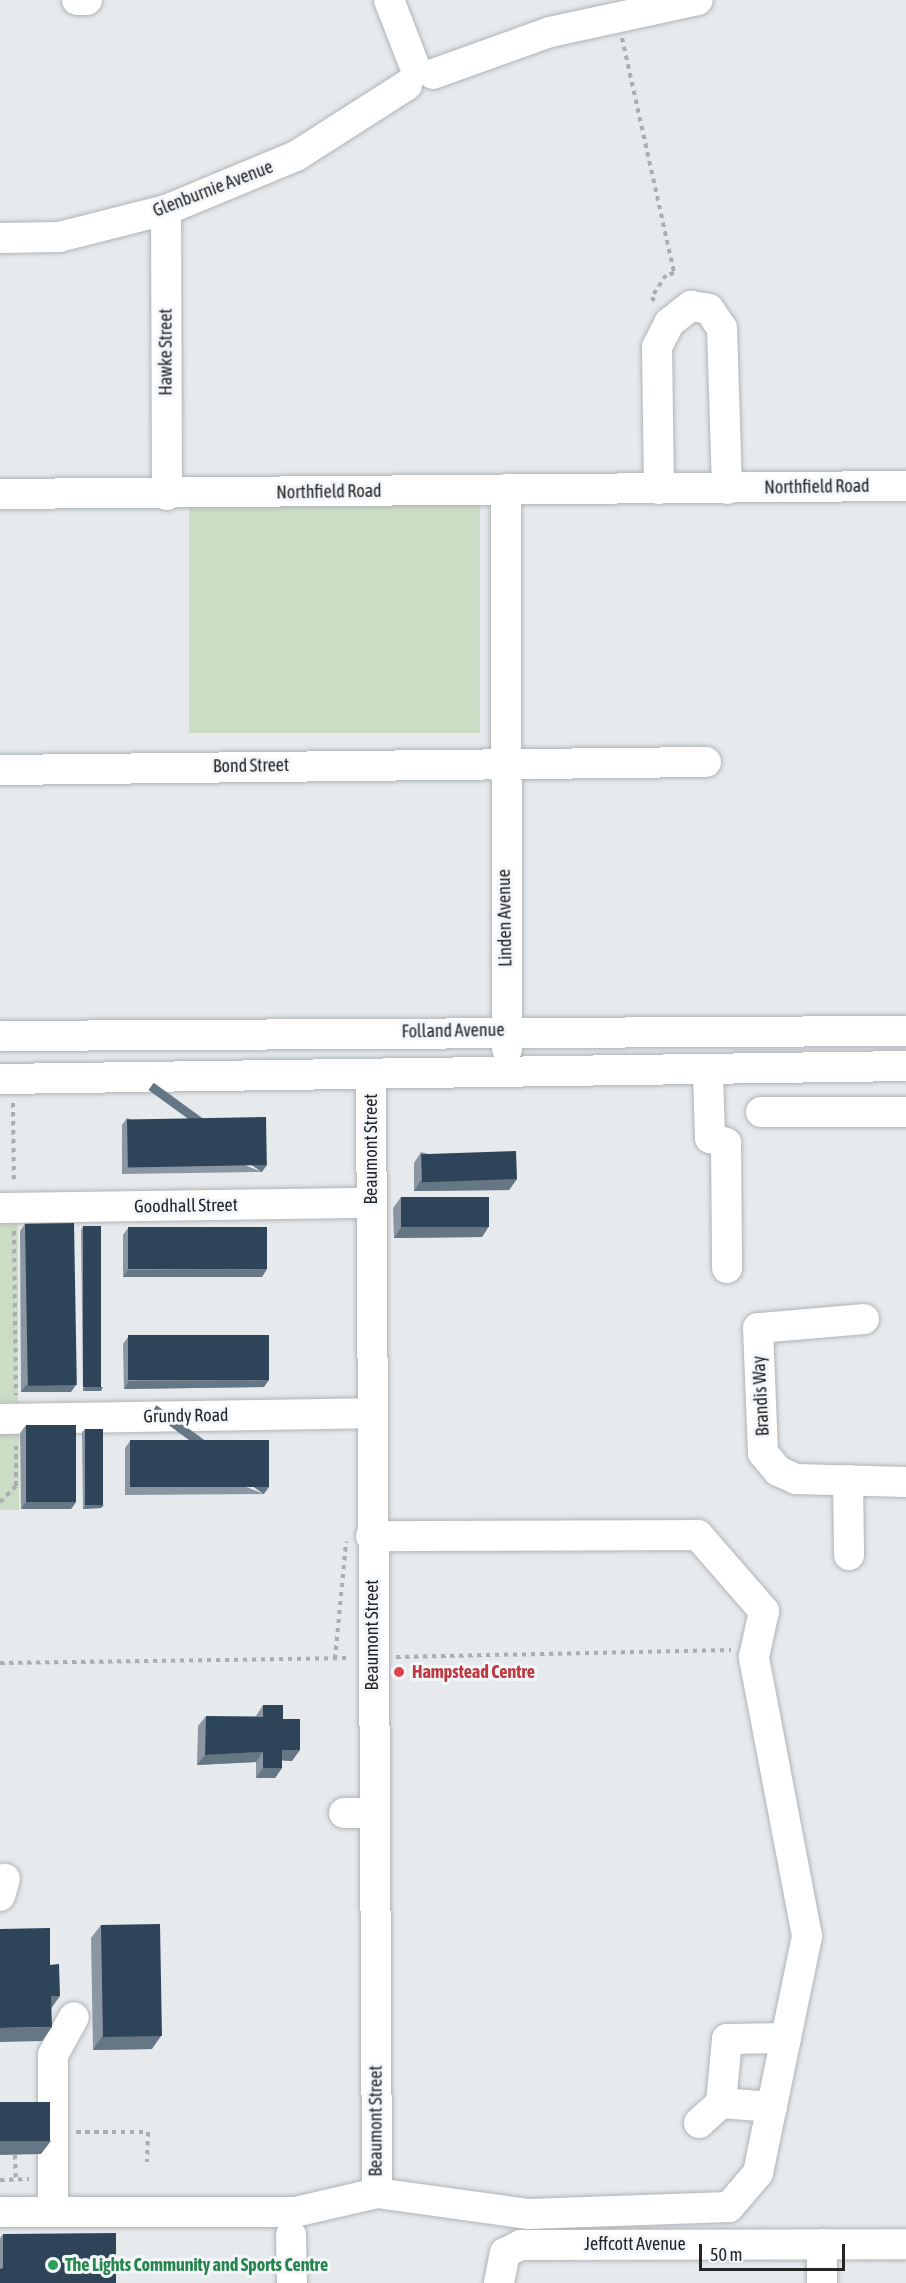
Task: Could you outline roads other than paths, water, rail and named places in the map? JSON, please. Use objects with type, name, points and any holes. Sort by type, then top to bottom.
[{"type":"street","points":[[77,0],[87,0]]},
{"type":"street","points":[[389,0],[418,75]]},
{"type":"street","name":"Glenburnie Avenue","points":[[0,238],[59,237],[166,210],[296,156],[418,75],[598,20],[679,1]]},
{"type":"street","name":"Hawke Street","points":[[166,210],[167,495]]},
{"type":"street","points":[[658,489],[657,347],[679,315],[691,306],[709,309],[722,328],[727,489]]},
{"type":"street","name":"Northfield Road","points":[[0,494],[167,495],[506,489],[906,486]]},
{"type":"street","name":"Linden Avenue","points":[[506,489],[502,763],[507,1073]]},
{"type":"street","points":[[502,763],[706,762]]},
{"type":"street","name":"Bond Street","points":[[0,770],[502,763]]},
{"type":"street","name":"Folland Avenue","points":[[0,1036],[506,1030],[906,1031]]},
{"type":"street","points":[[6,1091],[507,1073],[873,1070],[906,1066]]},
{"type":"street","points":[[873,1070],[906,1076]]},
{"type":"street","points":[[758,1071],[790,1112]]},
{"type":"street","points":[[708,1072],[710,1138],[726,1143],[727,1268]]},
{"type":"street","name":"Beaumont Street","points":[[371,1077],[381,1131],[372,1203],[372,1413],[359,1539],[373,1658],[359,1813],[377,2193]]},
{"type":"street","points":[[760,1112],[901,1104]]},
{"type":"street","name":"Goodhall Street","points":[[9,1209],[372,1203]]},
{"type":"street","name":"Brandis Way","points":[[864,1319],[758,1328],[763,1453],[778,1471],[796,1479],[906,1482]]},
{"type":"street","name":"Grundy Road","points":[[10,1414],[372,1413]]},
{"type":"street","points":[[848,1480],[849,1555]]},
{"type":"street","points":[[0,2212],[295,2212],[377,2193],[529,2214],[729,2207],[758,2173],[807,1936],[755,1650],[764,1611],[698,1535],[359,1539]]},
{"type":"street","points":[[52,2211],[53,2055],[74,2016]]},
{"type":"street","points":[[699,2123],[721,2103],[728,2039],[786,2038]]},
{"type":"street","points":[[721,2103],[772,2107]]},
{"type":"street","points":[[291,2235],[292,2283]]},
{"type":"street","points":[[822,2244],[822,2283]]},
{"type":"street","name":"Jeffcott Avenue","points":[[499,2283],[505,2253],[521,2245],[906,2244]]},
{"type":"place","name":"Hampstead Centre","points":[[399,1672]]},
{"type":"place","name":"The Lights Community and Sports Centre","points":[[53,2265]]}]
